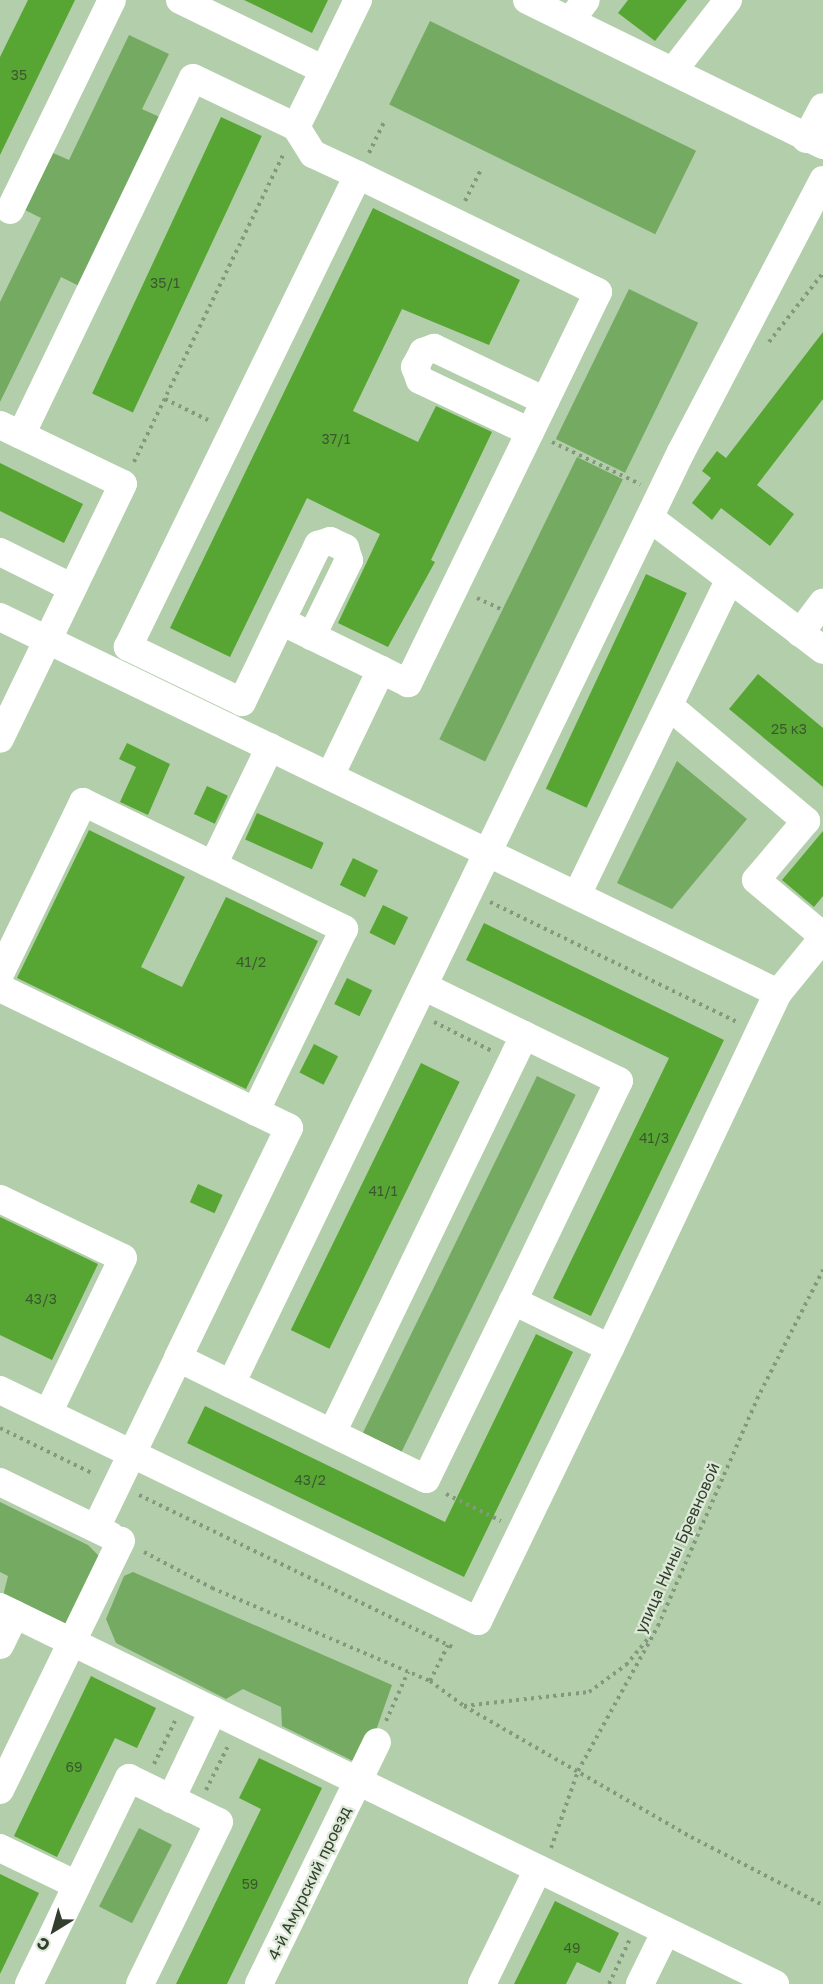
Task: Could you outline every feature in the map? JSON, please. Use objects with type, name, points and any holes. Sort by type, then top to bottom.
[{"type":"street","points":[[3,215],[112,0]]},
{"type":"street","points":[[180,0],[324,70]]},
{"type":"street","points":[[296,128],[358,0]]},
{"type":"street","points":[[527,0],[578,11],[674,71],[815,142],[823,107]]},
{"type":"street","points":[[674,71],[728,0]]},
{"type":"street","points":[[0,739],[123,484],[10,430],[194,78],[296,128],[313,154],[598,292],[408,682],[281,621]]},
{"type":"street","points":[[116,673],[358,175]]},
{"type":"street","points":[[231,1384],[656,506],[823,180]]},
{"type":"street","points":[[530,432],[420,380],[415,367],[423,352],[434,348],[545,400]]},
{"type":"street","points":[[656,506],[730,579],[823,650]]},
{"type":"street","points":[[128,646],[242,702],[318,545],[330,541],[345,548],[349,560],[312,636]]},
{"type":"street","points":[[0,552],[73,588]]},
{"type":"street","points":[[577,896],[730,579]]},
{"type":"street","points":[[800,633],[823,603]]},
{"type":"street","points":[[0,616],[778,993]]},
{"type":"street","points":[[330,776],[381,670]]},
{"type":"street","points":[[0,1390],[478,1622],[762,1034],[778,993],[823,937],[756,880],[806,820],[669,706]]},
{"type":"street","points":[[213,865],[270,747]]},
{"type":"street","points":[[0,974],[83,802],[344,929],[255,1112]]},
{"type":"street","points":[[178,1358],[426,1479],[619,1081],[423,986]]},
{"type":"street","points":[[0,988],[290,1128],[96,1528]]},
{"type":"street","points":[[332,1433],[524,1035]]},
{"type":"street","points":[[0,1198],[123,1258],[48,1413]]},
{"type":"street","points":[[513,1301],[610,1348]]},
{"type":"street","points":[[0,1482],[124,1542],[0,1790]]},
{"type":"street","points":[[0,1645],[8,1611],[775,1984]]},
{"type":"street","points":[[171,1799],[213,1711]]},
{"type":"street","name":"4-й Амурский проезд","points":[[259,1984],[377,1742]]},
{"type":"street","points":[[29,1984],[129,1778],[219,1822],[140,1984]]},
{"type":"street","points":[[0,1848],[77,1885]]},
{"type":"street","points":[[482,1984],[538,1869]]},
{"type":"street","points":[[640,1984],[666,1931]]},
{"type":"path","points":[[358,175],[385,120]]},
{"type":"path","points":[[123,484],[296,128]]},
{"type":"path","points":[[454,223],[481,169]]},
{"type":"path","points":[[530,432],[656,506]]},
{"type":"path","points":[[469,892],[762,1034]]},
{"type":"path","points":[[422,1016],[492,1051],[487,1061]]},
{"type":"path","name":"улица Нины Бревновой","points":[[538,1869],[555,1841],[578,1771],[658,1626],[757,1399],[823,1270]]},
{"type":"path","points":[[0,1428],[454,1648]]},
{"type":"path","points":[[435,1489],[512,1526]]},
{"type":"path","points":[[124,1542],[212,1588],[430,1682],[464,1706],[691,1837],[823,1905]]},
{"type":"path","points":[[464,1706],[589,1692],[626,1665],[658,1626]]},
{"type":"path","points":[[430,1682],[448,1645]]},
{"type":"path","points":[[377,1742],[408,1672]]},
{"type":"path","points":[[153,1767],[182,1706]]},
{"type":"path","points":[[205,1793],[230,1742]]},
{"type":"path","points":[[609,1984],[636,1927]]},
{"type":"green space","points":[[430,21],[696,151],[655,234],[389,105]]},
{"type":"green space","points":[[129,35],[169,54],[142,109],[164,119],[83,288],[61,277],[0,402],[0,302],[41,218],[25,210],[53,153],[69,160]]},
{"type":"green space","points":[[629,289],[698,323],[625,473],[556,439]]},
{"type":"green space","points":[[577,457],[623,479],[485,762],[439,739]]},
{"type":"green space","points":[[677,761],[747,819],[672,909],[617,883]]},
{"type":"green space","points":[[537,1076],[576,1095],[402,1452],[363,1433]]},
{"type":"green space","points":[[0,1502],[88,1545],[98,1555],[99,1566],[69,1626],[3,1596],[8,1576],[0,1572]]},
{"type":"green space","points":[[133,1572],[392,1685],[374,1736],[357,1763],[282,1726],[281,1707],[243,1689],[226,1699],[116,1643],[106,1619],[124,1576]]},
{"type":"green space","points":[[139,1828],[172,1845],[132,1923],[99,1906]]},
{"type":"building","points":[[28,0],[75,0],[0,155],[0,57]]},
{"type":"building","points":[[244,0],[328,0],[312,33]]},
{"type":"building","points":[[628,0],[687,0],[655,41],[618,13]]},
{"type":"building","points":[[221,117],[262,136],[133,412],[92,393]]},
{"type":"building","points":[[373,208],[520,280],[489,345],[402,309],[353,411],[418,442],[436,406],[492,432],[431,560],[435,562],[388,647],[338,623],[380,534],[307,498],[230,657],[170,628]]},
{"type":"building","points":[[823,332],[823,399],[757,485],[794,514],[770,546],[721,508],[712,520],[692,503],[711,478],[702,471],[717,451],[726,458]]},
{"type":"building","points":[[0,463],[83,504],[64,543],[0,511]]},
{"type":"building","points":[[646,574],[687,593],[587,808],[546,789]]},
{"type":"building","points":[[758,674],[823,728],[823,787],[729,709]]},
{"type":"building","points":[[127,743],[170,764],[148,815],[120,802],[136,767],[119,759]]},
{"type":"building","points":[[207,786],[228,796],[215,824],[194,814]]},
{"type":"building","points":[[257,813],[324,843],[312,869],[245,839]]},
{"type":"building","points":[[89,830],[185,877],[141,967],[159,976],[182,987],[226,897],[318,941],[246,1089],[17,978]]},
{"type":"building","points":[[823,831],[823,896],[814,907],[782,880]]},
{"type":"building","points":[[353,858],[378,870],[365,897],[340,885]]},
{"type":"building","points":[[383,905],[408,917],[395,945],[369,933]]},
{"type":"building","points":[[484,923],[724,1040],[591,1316],[553,1298],[669,1058],[466,960]]},
{"type":"building","points":[[347,978],[372,990],[359,1016],[334,1004]]},
{"type":"building","points":[[314,1044],[338,1056],[324,1085],[299,1073]]},
{"type":"building","points":[[421,1063],[460,1082],[329,1349],[291,1330]]},
{"type":"building","points":[[198,1184],[223,1195],[215,1213],[190,1202]]},
{"type":"building","points":[[0,1217],[98,1264],[52,1360],[0,1335]]},
{"type":"building","points":[[536,1334],[573,1352],[464,1577],[187,1443],[205,1406],[445,1522]]},
{"type":"building","points":[[91,1676],[156,1708],[137,1748],[115,1738],[57,1857],[14,1836]]},
{"type":"building","points":[[259,1758],[322,1788],[227,1984],[176,1984],[261,1809],[239,1798]]},
{"type":"building","points":[[0,1874],[39,1893],[0,1974]]},
{"type":"building","points":[[555,1901],[619,1933],[600,1973],[577,1962],[566,1984],[514,1984]]}]
